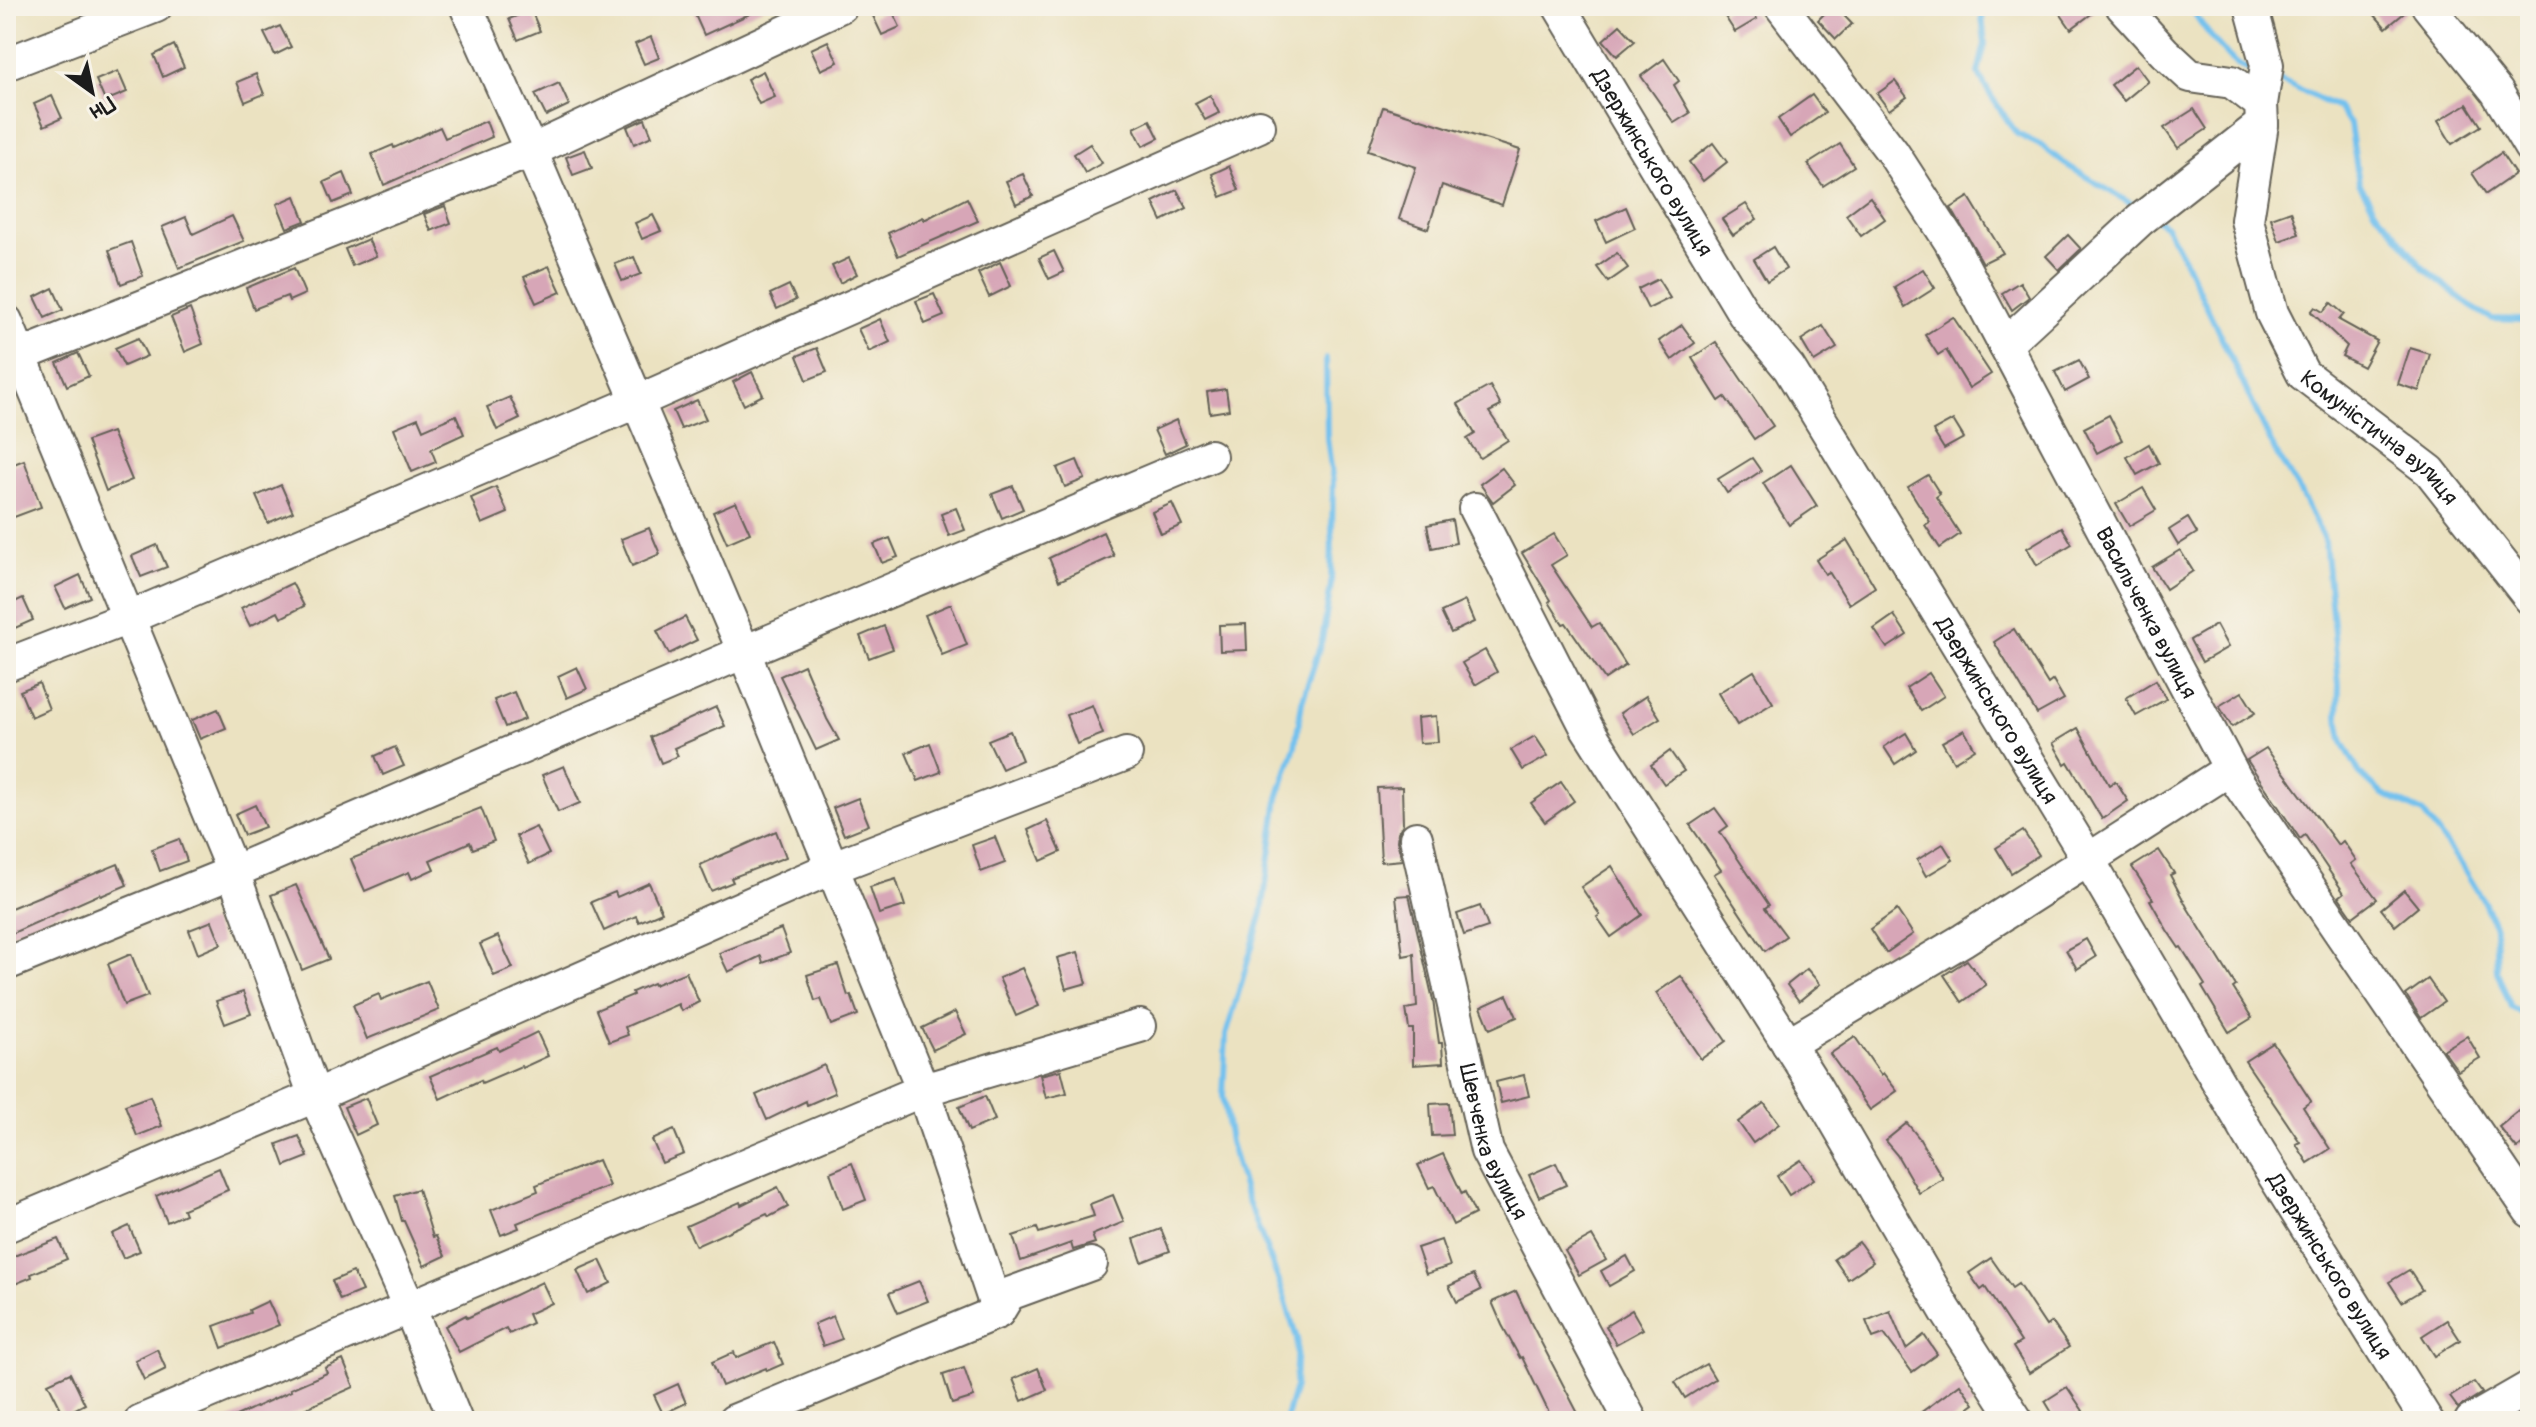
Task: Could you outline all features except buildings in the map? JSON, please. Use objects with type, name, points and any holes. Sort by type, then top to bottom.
[{"type":"street","points":[[6,64],[156,6]]},
{"type":"street","points":[[466,6],[744,652],[923,1090],[998,1312]]},
{"type":"street","points":[[13,363],[531,151],[841,6]]},
{"type":"street","name":"Дзержинського вулиця","points":[[1559,6],[1744,314],[1789,368],[2088,859],[2255,1145],[2427,1421]]},
{"type":"street","name":"Васильченка вулиця","points":[[1781,6],[1893,153],[1950,241],[2230,769],[2530,1211]]},
{"type":"street","points":[[2122,6],[2190,76],[2232,82],[2264,94]]},
{"type":"street","points":[[2251,6],[2264,94]]},
{"type":"street","points":[[2428,6],[2497,92],[2530,147]]},
{"type":"street","points":[[2005,345],[2140,220],[2264,94]]},
{"type":"street","name":"Комуністична вулиця","points":[[2264,94],[2247,220],[2272,313],[2303,374],[2430,471],[2530,598]]},
{"type":"street","points":[[6,665],[128,618],[636,402],[1259,126]]},
{"type":"street","points":[[6,321],[13,363],[128,618],[233,872],[315,1096],[456,1421]]},
{"type":"street","points":[[6,964],[233,872],[1210,456]]},
{"type":"street","points":[[1475,509],[1587,728],[1788,1044],[1946,1311],[2017,1421]]},
{"type":"street","points":[[6,1226],[315,1096],[831,868],[1126,754]]},
{"type":"street","points":[[1788,1044],[1963,940],[2230,769]]},
{"type":"street","name":"Шевченка вулиця","points":[[1416,838],[1487,1151],[1631,1421]]},
{"type":"street","points":[[141,1421],[923,1090],[1140,1026]]},
{"type":"street","points":[[734,1421],[998,1312],[1009,1294],[1091,1264]]},
{"type":"street","points":[[2471,1421],[2530,1387]]},
{"type":"waterway","points":[[1981,6],[1985,44],[1978,73],[2017,134],[2042,146],[2065,164],[2138,208]]},
{"type":"waterway","points":[[2191,6],[2229,57],[2242,67],[2255,71]]},
{"type":"waterway","points":[[2273,77],[2338,108],[2350,124],[2359,183],[2378,214],[2421,266],[2470,306],[2492,319],[2523,320],[2530,325]]},
{"type":"waterway","points":[[2157,220],[2166,226],[2184,259],[2275,451],[2325,542],[2342,740],[2360,774],[2381,793],[2423,813],[2461,864],[2495,927],[2497,971],[2511,1007],[2530,1018]]},
{"type":"waterway","points":[[1285,1421],[1295,1387],[1297,1339],[1283,1292],[1244,1191],[1230,1142],[1223,1096],[1226,1035],[1262,913],[1278,798],[1295,746],[1302,702],[1322,640],[1331,585],[1333,482],[1327,438],[1326,359]]}]
